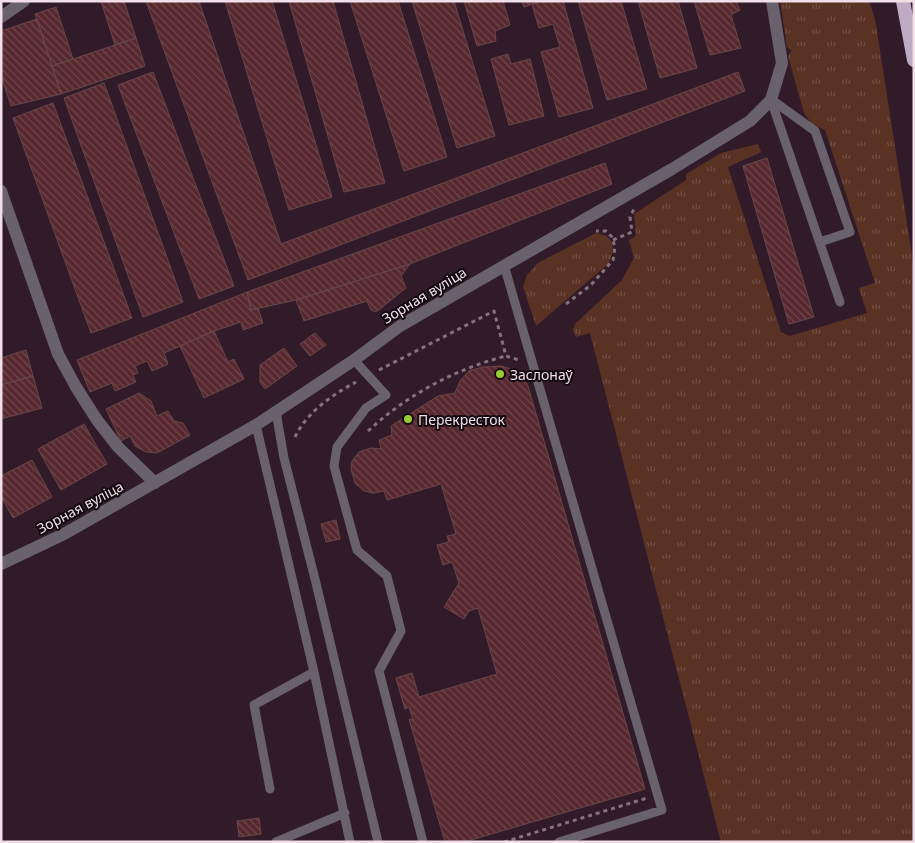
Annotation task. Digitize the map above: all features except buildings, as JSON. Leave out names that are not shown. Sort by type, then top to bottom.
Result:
[{"type":"highway","points":[[902,5],[914,60]]},
{"type":"street","points":[[1,17],[24,1]]},
{"type":"street","points":[[772,1],[782,63],[772,100]]},
{"type":"street","name":"Зорная вуліца","points":[[1,564],[64,534],[256,425],[354,360],[400,326],[672,169],[750,121],[772,100]]},
{"type":"street","points":[[1,191],[58,354],[76,387],[118,447],[155,484]]},
{"type":"lane","points":[[772,100],[815,131],[850,232],[820,242]]},
{"type":"lane","points":[[772,100],[840,302]]},
{"type":"lane","points":[[504,265],[662,810],[559,842]]},
{"type":"lane","points":[[354,360],[386,394],[366,408],[337,447],[334,466],[357,550],[388,576],[401,631],[379,671],[423,842]]},
{"type":"lane","points":[[276,412],[284,458],[378,842]]},
{"type":"lane","points":[[256,425],[314,672],[350,842]]},
{"type":"lane","points":[[270,789],[254,705],[314,672]]},
{"type":"lane","points":[[276,842],[345,813]]},
{"type":"path","points":[[613,240],[632,232],[630,217],[634,209],[642,204]]},
{"type":"path","points":[[566,304],[591,285],[613,260],[615,247],[612,237],[606,231],[589,232]]},
{"type":"path","points":[[284,458],[301,424],[328,400],[367,375],[494,312],[506,356]]},
{"type":"path","points":[[361,436],[387,413],[431,385],[479,363],[506,356],[525,361],[528,348]]},
{"type":"path","points":[[504,842],[649,797]]},
{"type":"green space","points":[[780,1],[869,1],[875,19],[914,268],[914,842],[721,842],[590,333],[576,337],[573,330],[575,324],[622,280],[634,258],[629,240],[636,236],[634,214],[686,180],[686,174],[721,153],[758,144],[761,152],[728,167],[781,332],[790,336],[867,313],[859,288],[875,283],[825,130],[812,124],[804,113],[788,56],[792,51],[787,47]]},
{"type":"green space","points":[[596,233],[607,237],[612,244],[612,253],[608,264],[536,326],[523,287],[527,275],[538,263]]},
{"type":"place","name":"Заслонаў","points":[[500,374]]},
{"type":"place","name":"Перекресток","points":[[408,419]]}]
